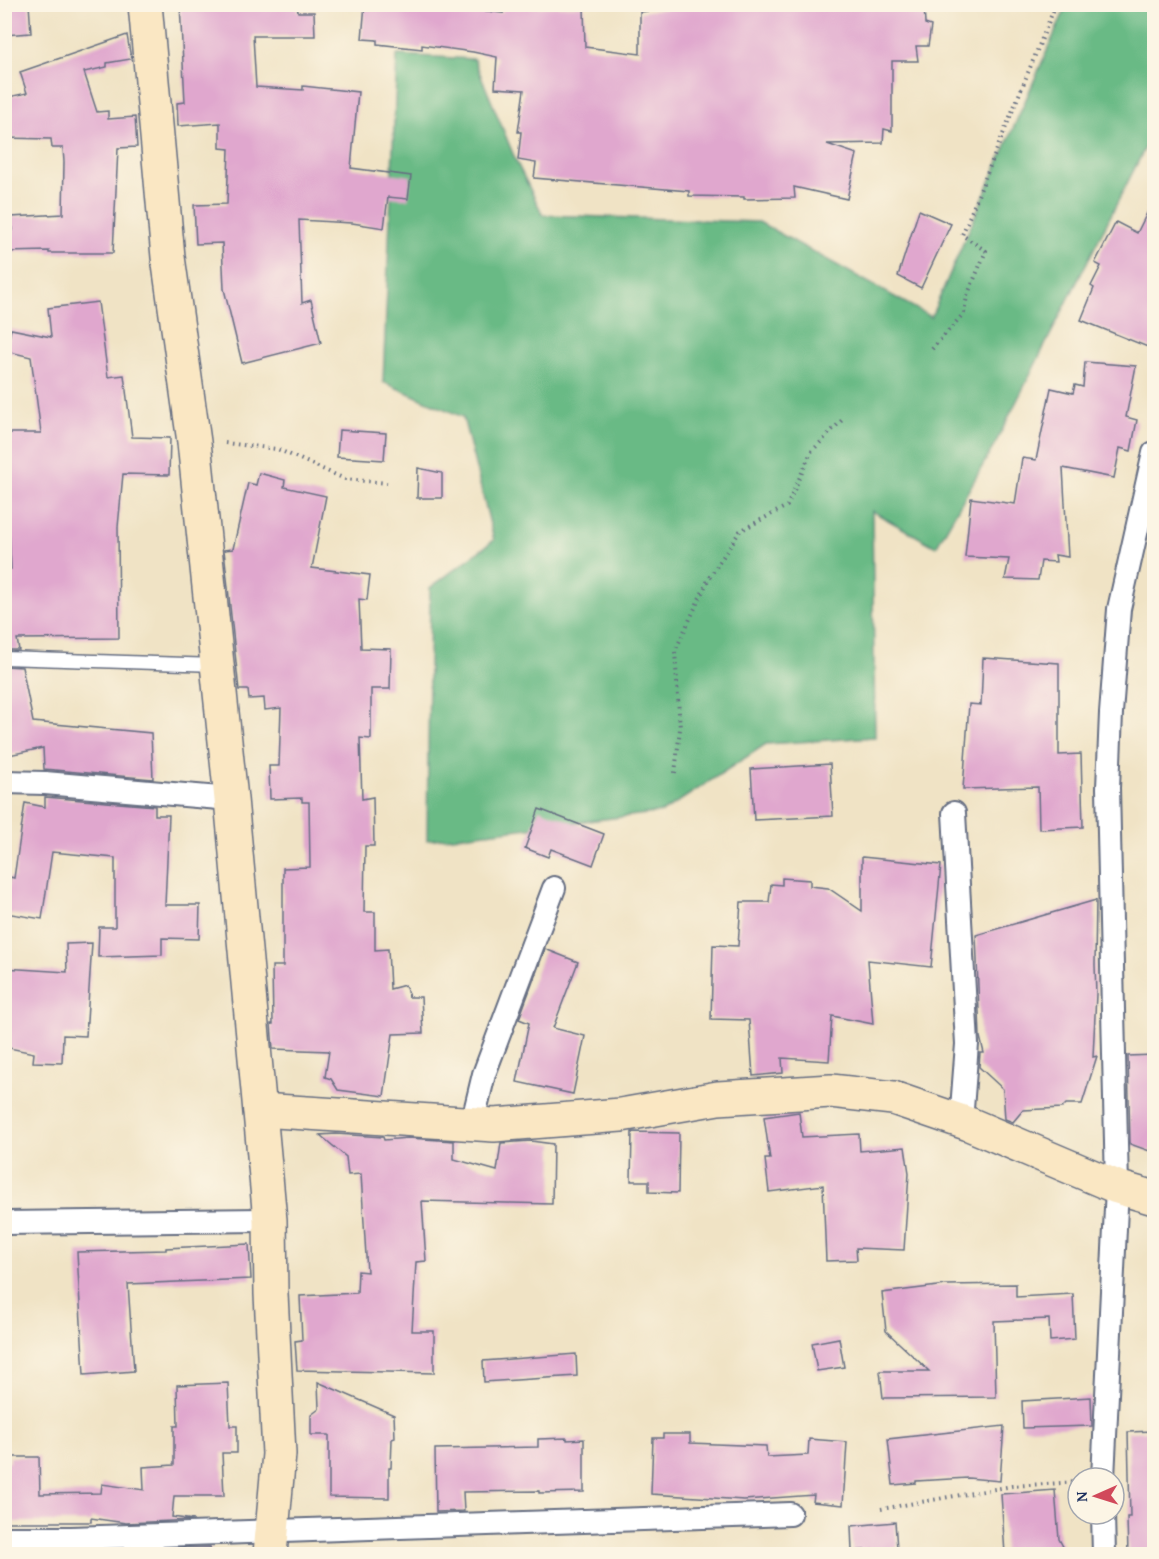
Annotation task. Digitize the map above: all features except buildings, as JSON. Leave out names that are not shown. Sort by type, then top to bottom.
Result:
[{"type":"street","points":[[145,4],[168,257],[194,442],[218,664],[270,1220],[271,1294],[279,1454],[271,1542]]},
{"type":"street","points":[[1104,1466],[1117,1188],[1109,777],[1111,713],[1119,609],[1148,511],[1155,453]]},
{"type":"street","points":[[4,782],[45,783],[231,799]]},
{"type":"street","points":[[954,813],[967,1044],[961,1122]]},
{"type":"street","points":[[472,1124],[484,1074],[554,888]]},
{"type":"street","points":[[260,1110],[494,1125],[621,1115],[718,1098],[831,1091],[893,1098],[961,1122],[1117,1188],[1155,1198]]},
{"type":"street","points":[[4,1223],[270,1220]]},
{"type":"street","points":[[4,1538],[271,1542],[790,1514]]},
{"type":"street","points":[[1103,1526],[1104,1554]]},
{"type":"lane","points":[[4,658],[218,664]]},
{"type":"path","points":[[932,349],[964,313],[967,296],[986,250],[963,235],[1056,4]]},
{"type":"path","points":[[675,773],[680,729],[675,651],[689,619],[709,578],[740,531],[787,506],[811,452],[844,418]]},
{"type":"path","points":[[194,442],[277,449],[345,479],[387,483]]},
{"type":"path","points":[[881,1509],[1012,1486],[1066,1483]]},
{"type":"green space","points":[[1067,5],[1154,5],[1154,130],[995,444],[936,547],[872,511],[875,737],[766,744],[663,812],[427,840],[430,588],[494,540],[463,417],[383,382],[397,55],[474,59],[516,161],[543,215],[759,222],[931,317]]}]
